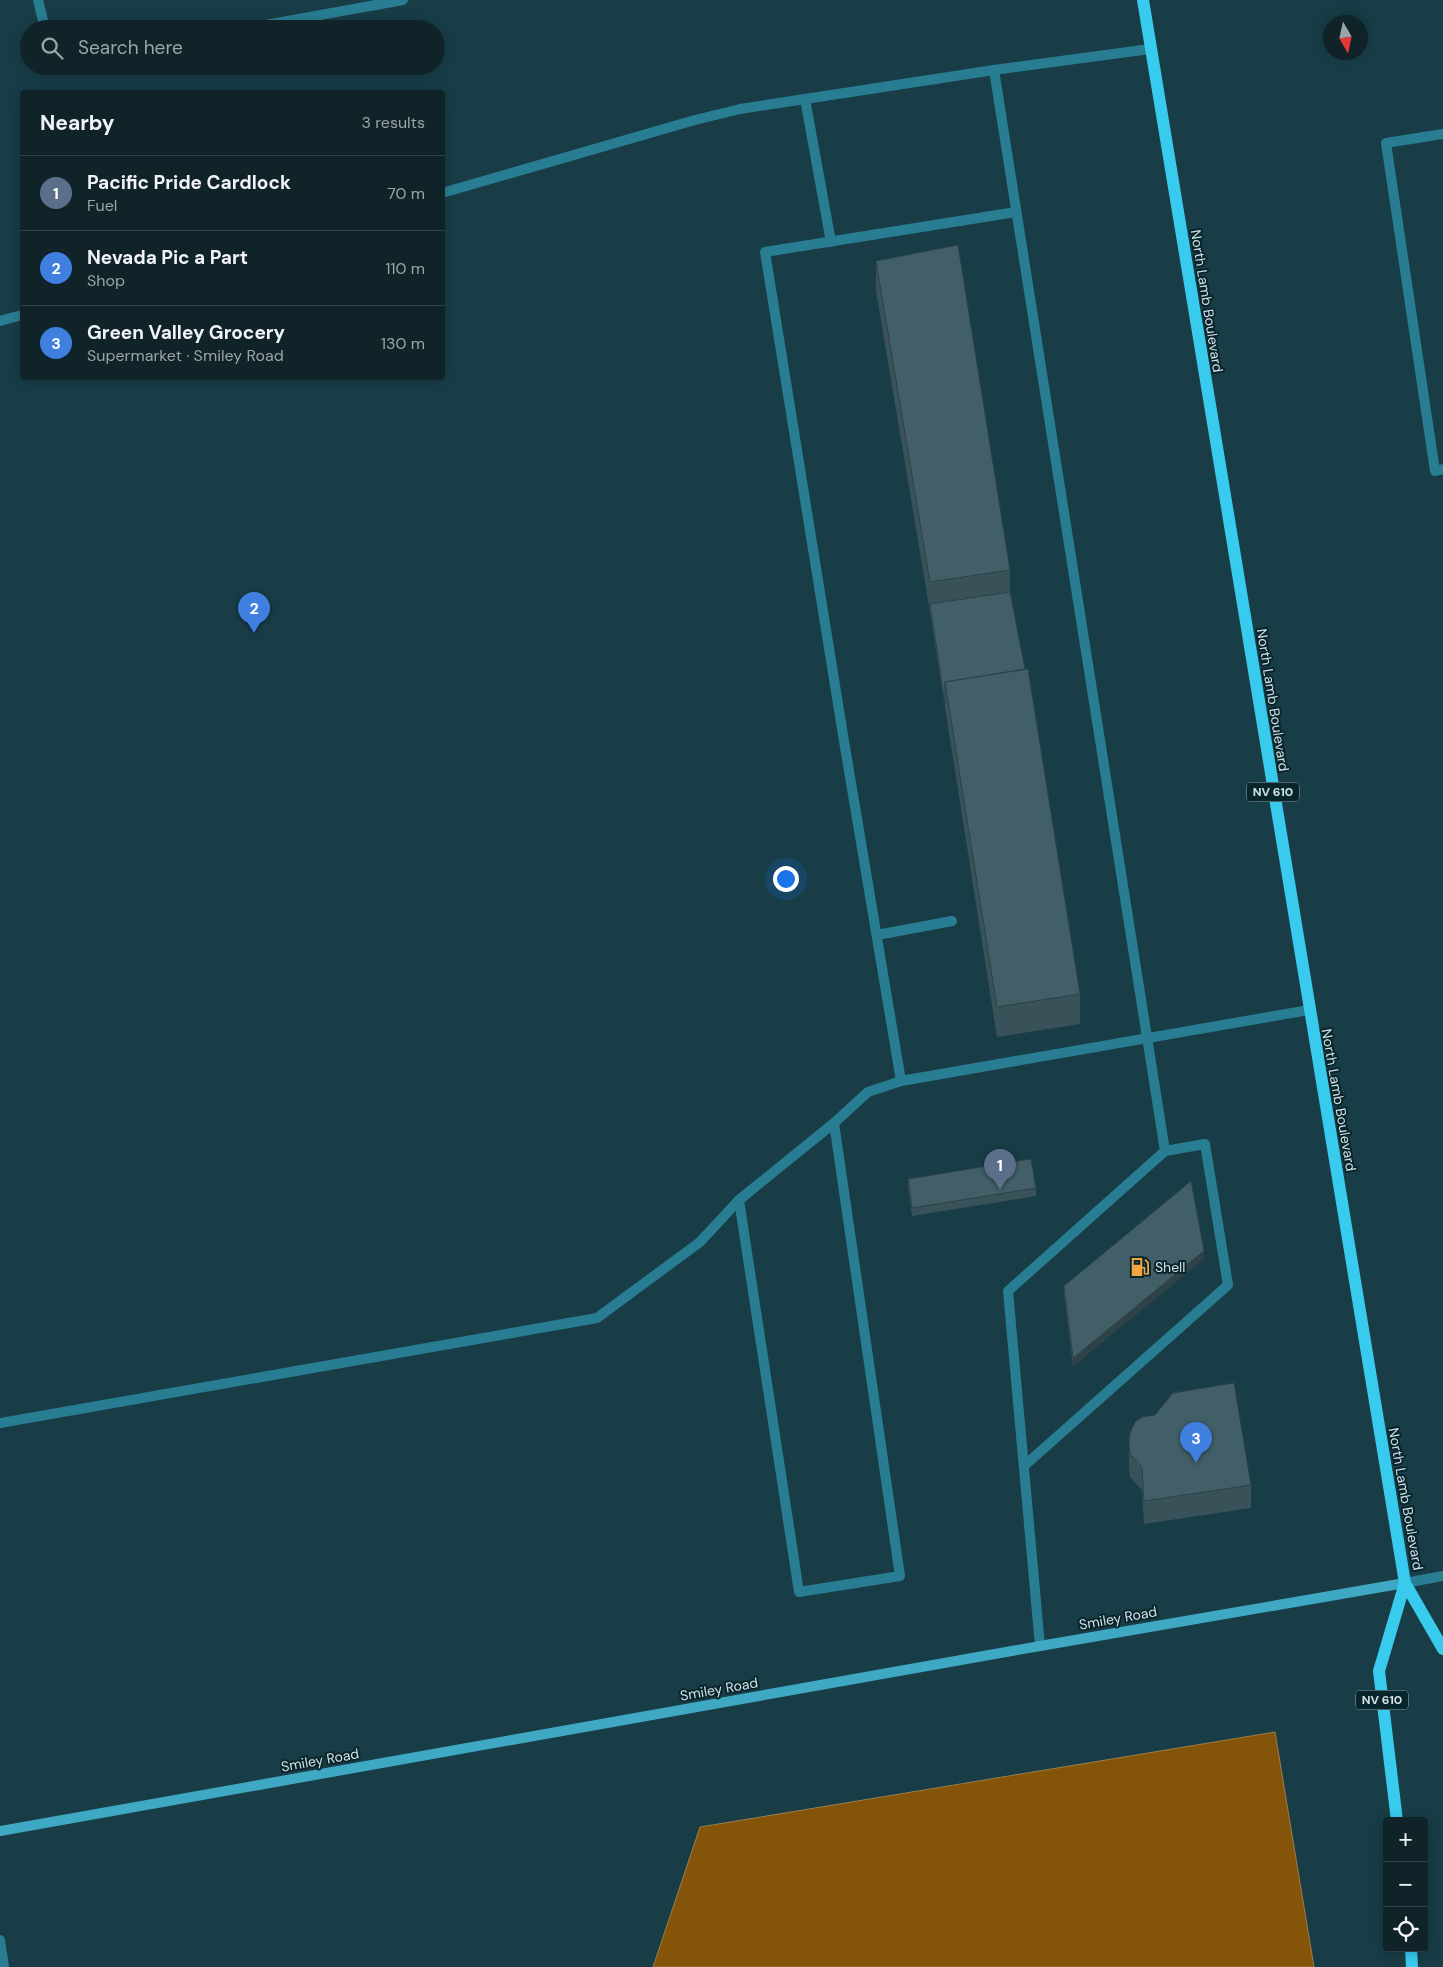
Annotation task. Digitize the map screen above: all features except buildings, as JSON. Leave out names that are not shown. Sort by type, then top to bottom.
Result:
[{"type":"main road","name":"North Lamb Boulevard","points":[[1143,0],[1405,1583],[1443,1649]]},
{"type":"main road","name":"North Lamb Boulevard","points":[[1397,1817],[1379,1671],[1405,1583]]},
{"type":"main road","points":[[1411,1952],[1412,1967]]},
{"type":"street","points":[[38,0],[43,20]]},
{"type":"street","points":[[293,20],[403,0]]},
{"type":"street","points":[[445,192],[695,120],[740,110],[994,70],[1150,49]]},
{"type":"street","points":[[994,70],[1165,1151]]},
{"type":"street","points":[[805,99],[830,242]]},
{"type":"street","points":[[1443,134],[1386,143],[1435,471],[1443,469]]},
{"type":"street","points":[[901,1081],[765,252],[1016,212]]},
{"type":"street","points":[[0,321],[20,316]]},
{"type":"street","points":[[877,935],[952,921]]},
{"type":"street","points":[[0,1423],[597,1318],[700,1242],[740,1200],[834,1123],[868,1092],[901,1081],[1309,1010]]},
{"type":"street","points":[[740,1200],[799,1592],[900,1576],[834,1123]]},
{"type":"street","points":[[1024,1466],[1228,1285],[1205,1144],[1165,1151],[1008,1291],[1040,1646]]},
{"type":"street","name":"Smiley Road","points":[[0,1831],[1443,1576]]},
{"type":"street","points":[[0,1940],[4,1967]]},
{"type":"shaded area","points":[[0,0],[1443,0],[1443,1967],[0,1967]]},
{"type":"shaded area","points":[[1275,1732],[1314,1967],[653,1967],[700,1827]]},
{"type":"place","name":"Nevada Pic a Part","points":[[254,633]]},
{"type":"place","name":"Pacific Pride Cardlock","points":[[1000,1190]]},
{"type":"place","name":"Shell","points":[[1140,1267]]},
{"type":"place","name":"Green Valley Grocery","points":[[1196,1463]]}]
